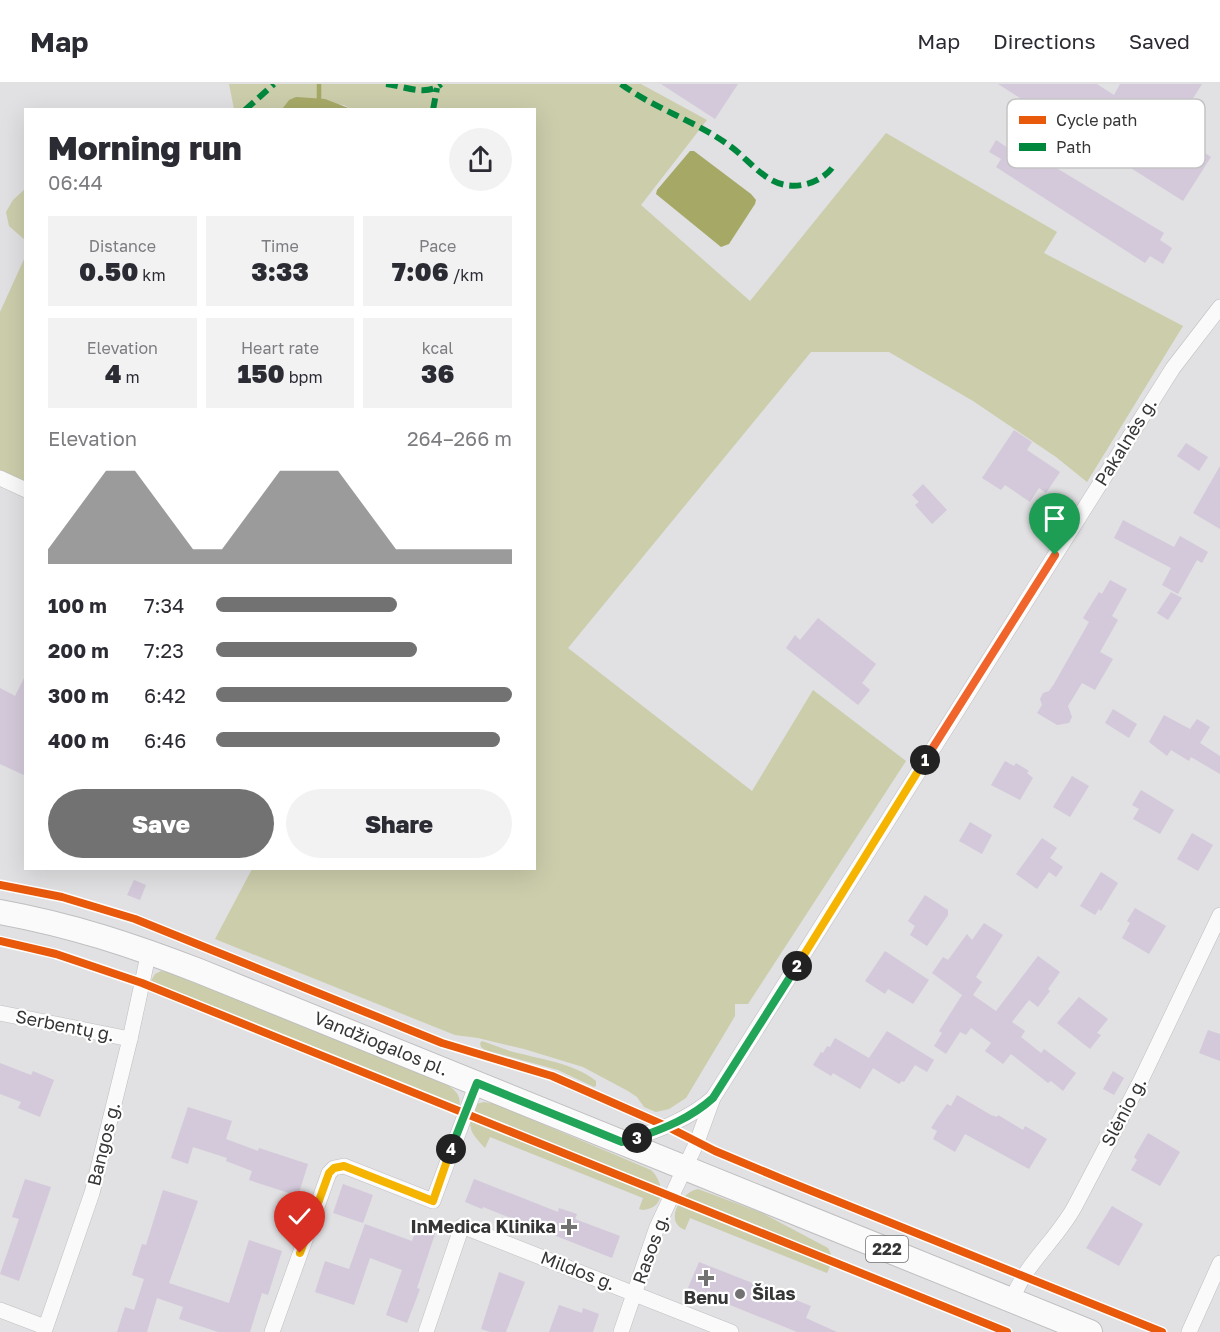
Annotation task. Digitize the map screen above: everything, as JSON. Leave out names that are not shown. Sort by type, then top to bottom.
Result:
[{"type":"main road","name":"Vandžiogalos pl.","points":[[0,912],[52,922],[148,951],[1090,1332]]},
{"type":"street","name":"Pakalnės g.","points":[[685,1167],[713,1098],[1173,368],[1220,307]]},
{"type":"street","points":[[0,478],[24,489]]},
{"type":"street","name":"Slėnio g.","points":[[1012,1300],[1023,1275],[1070,1215],[1142,1080],[1220,915]]},
{"type":"street","name":"Bangos g.","points":[[44,1330],[92,1193],[130,1039],[148,951]]},
{"type":"street","name":"Serbentų g.","points":[[0,1012],[130,1039]]},
{"type":"street","points":[[272,1332],[329,1173],[334,1168],[344,1166],[433,1201],[477,1083]]},
{"type":"street","points":[[622,1142],[679,1121],[699,1110],[713,1098]]},
{"type":"street","name":"Rasos g.","points":[[621,1332],[657,1227],[685,1167]]},
{"type":"street","name":"Mildos g.","points":[[426,1332],[462,1226],[731,1332]]},
{"type":"street","points":[[1190,1332],[1220,1263]]},
{"type":"street","points":[[0,1310],[44,1330]]},
{"type":"shaded area","points":[[229,84],[641,84],[707,120],[641,205],[750,301],[886,133],[1057,232],[1044,253],[1183,326],[1087,482],[1056,457],[973,401],[889,352],[811,352],[568,648],[752,791],[813,690],[906,761],[748,1004],[735,1004],[735,1016],[686,1098],[669,1109],[656,1112],[644,1107],[637,1097],[628,1091],[583,1067],[524,1049],[455,1035],[215,939],[251,870],[536,870],[536,108],[349,108],[344,105],[289,100],[283,108],[234,108]]},
{"type":"shaded area","points":[[296,97],[325,99],[348,108],[283,108],[289,100]]},
{"type":"shaded area","points":[[690,151],[694,151],[756,200],[729,244],[721,247],[656,194]]},
{"type":"shaded area","points":[[24,190],[24,239],[9,226],[6,212],[13,200]]},
{"type":"shaded area","points":[[24,259],[24,490],[0,478],[0,312]]},
{"type":"shaded area","points":[[161,971],[172,973],[446,1084],[458,1095],[460,1102],[458,1111],[151,981],[155,974]]},
{"type":"shaded area","points":[[482,1041],[576,1069],[596,1081],[596,1086],[558,1070],[485,1050],[481,1047]]},
{"type":"shaded area","points":[[484,1102],[495,1104],[651,1170],[656,1175],[661,1188],[659,1200],[651,1208],[639,1209],[643,1198],[490,1137],[485,1148],[472,1132],[470,1123],[476,1104]]},
{"type":"shaded area","points":[[698,1189],[762,1213],[828,1248],[831,1254],[826,1260],[832,1262],[827,1273],[690,1218],[685,1230],[675,1221],[675,1214],[681,1201],[692,1191]]},
{"type":"building","points":[[661,84],[738,84],[715,119]]},
{"type":"building","points":[[998,84],[1097,84],[1114,95],[1120,84],[1202,84],[1193,99],[1022,99]]},
{"type":"building","points":[[996,140],[1007,147],[1007,168],[1057,168],[1164,233],[1160,240],[1172,248],[1163,264],[1150,256],[1145,263],[996,167],[1001,159],[989,152]]},
{"type":"building","points":[[1205,153],[1211,157],[1205,166]]},
{"type":"building","points":[[1131,168],[1204,168],[1183,201]]},
{"type":"building","points":[[1014,430],[1032,442],[1027,450],[1060,472],[1046,493],[1039,488],[1030,502],[1005,485],[1001,490],[982,478]]},
{"type":"building","points":[[1186,443],[1208,457],[1199,471],[1177,456]]},
{"type":"building","points":[[1220,466],[1220,529],[1193,513]]},
{"type":"building","points":[[923,484],[947,510],[932,524],[915,505],[919,502],[912,495]]},
{"type":"building","points":[[1123,520],[1174,547],[1180,536],[1208,552],[1202,563],[1197,560],[1178,594],[1162,585],[1171,568],[1114,538]]},
{"type":"building","points":[[1110,580],[1127,589],[1112,616],[1118,620],[1100,652],[1113,659],[1095,690],[1082,683],[1068,706],[1072,717],[1069,723],[1057,725],[1037,713],[1042,705],[1040,699],[1043,693],[1049,691],[1054,684],[1089,622],[1083,618],[1099,592],[1102,594]]},
{"type":"building","points":[[1171,592],[1182,598],[1168,620],[1157,613]]},
{"type":"building","points":[[818,618],[876,664],[862,683],[870,690],[858,705],[786,648],[795,635],[800,640]]},
{"type":"building","points":[[24,678],[24,775],[0,764],[0,688],[15,696]]},
{"type":"building","points":[[1113,709],[1137,724],[1129,738],[1105,723]]},
{"type":"building","points":[[1164,715],[1190,729],[1197,719],[1210,727],[1200,743],[1220,756],[1220,774],[1191,757],[1189,761],[1171,750],[1167,756],[1149,742]]},
{"type":"building","points":[[1005,761],[1014,766],[1016,763],[1029,771],[1027,773],[1033,778],[1020,800],[991,785]]},
{"type":"building","points":[[1072,776],[1089,786],[1070,817],[1053,807]]},
{"type":"building","points":[[1141,790],[1174,810],[1160,834],[1133,819],[1139,809],[1132,805]]},
{"type":"building","points":[[970,822],[992,835],[982,854],[959,841]]},
{"type":"building","points":[[1192,833],[1213,845],[1198,871],[1177,859]]},
{"type":"building","points":[[1042,838],[1057,848],[1050,858],[1063,867],[1056,877],[1049,872],[1037,889],[1016,874]]},
{"type":"building","points":[[1101,872],[1118,883],[1101,911],[1099,909],[1095,915],[1080,906]]},
{"type":"building","points":[[134,880],[146,885],[140,900],[127,895]]},
{"type":"building","points":[[925,895],[948,910],[948,915],[927,946],[910,935],[915,926],[908,921]]},
{"type":"building","points":[[1135,908],[1166,926],[1149,954],[1122,938],[1130,923],[1127,921]]},
{"type":"building","points":[[984,923],[1003,935],[976,977],[982,982],[973,995],[996,1011],[1038,956],[1060,972],[1038,1007],[1029,1000],[1012,1022],[1025,1031],[1021,1037],[1041,1053],[1044,1049],[1076,1073],[1063,1091],[1051,1081],[1048,1083],[1011,1054],[1003,1064],[985,1051],[991,1043],[971,1028],[966,1035],[960,1032],[946,1054],[934,1046],[942,1033],[939,1031],[962,995],[932,973],[943,957],[948,960],[967,934],[972,940]]},
{"type":"building","points":[[885,951],[929,980],[913,1004],[888,989],[885,994],[865,981]]},
{"type":"building","points":[[1079,997],[1108,1019],[1097,1033],[1101,1035],[1090,1049],[1057,1023]]},
{"type":"building","points":[[1208,1030],[1220,1034],[1220,1061],[1199,1053]]},
{"type":"building","points":[[887,1031],[934,1060],[927,1072],[915,1065],[904,1082],[899,1084],[873,1068],[860,1089],[833,1073],[831,1076],[813,1065],[821,1052],[823,1053],[827,1046],[830,1047],[835,1038],[869,1058]]},
{"type":"building","points":[[0,1063],[31,1075],[33,1071],[54,1080],[40,1117],[18,1108],[21,1102],[0,1094]]},
{"type":"building","points":[[1113,1071],[1124,1078],[1114,1095],[1103,1089]]},
{"type":"building","points":[[957,1095],[991,1115],[997,1117],[998,1115],[1023,1130],[1025,1126],[1047,1139],[1029,1169],[965,1134],[955,1152],[933,1139],[937,1131],[931,1128],[947,1104],[951,1106]]},
{"type":"building","points":[[188,1107],[232,1121],[226,1139],[258,1151],[259,1148],[308,1164],[298,1196],[249,1180],[252,1171],[226,1161],[227,1158],[193,1147],[188,1164],[171,1158]]},
{"type":"building","points":[[1148,1133],[1180,1152],[1160,1186],[1131,1170],[1137,1160],[1134,1157]]},
{"type":"building","points":[[25,1179],[51,1187],[19,1281],[0,1274],[19,1219],[12,1217]]},
{"type":"building","points":[[474,1179],[558,1212],[559,1208],[577,1214],[575,1219],[620,1236],[612,1258],[465,1202]]},
{"type":"building","points":[[343,1184],[373,1195],[363,1223],[333,1213]]},
{"type":"building","points":[[163,1190],[198,1201],[169,1283],[229,1303],[249,1240],[282,1251],[268,1295],[262,1293],[250,1332],[218,1332],[179,1319],[183,1307],[157,1298],[147,1332],[117,1332],[125,1307],[134,1310],[144,1279],[132,1275],[142,1244],[146,1245]]},
{"type":"building","points":[[1112,1206],[1143,1224],[1119,1266],[1086,1248]]},
{"type":"building","points":[[419,1221],[437,1228],[417,1288],[420,1289],[407,1323],[386,1315],[402,1270],[370,1258],[354,1305],[315,1292],[325,1261],[349,1269],[365,1224],[412,1241]]},
{"type":"building","name":"Šilas","points":[[699,1262],[811,1306],[806,1318],[837,1332],[797,1332],[688,1288]]},
{"type":"building","points":[[499,1272],[525,1282],[506,1332],[490,1332],[481,1329]]},
{"type":"building","points":[[559,1305],[582,1313],[583,1308],[599,1314],[593,1332],[549,1332]]},
{"type":"waterway","points":[[319,84],[319,99]]},
{"type":"marked path","points":[[247,108],[274,84]]},
{"type":"marked path","points":[[386,84],[415,90],[429,90],[441,84]]},
{"type":"marked path","points":[[621,84],[648,101],[717,137],[763,175],[778,183],[792,186],[805,184],[818,180],[832,168]]},
{"type":"marked path","points":[[433,108],[437,88]]},
{"type":"cycle path","points":[[0,885],[62,897],[135,919],[442,1043],[552,1076],[668,1127],[715,1151],[1162,1332]]},
{"type":"cycle path","points":[[0,941],[56,954],[142,983],[1007,1332]]},
{"type":"place","name":"InMedica Klinika","points":[[569,1227]]},
{"type":"place","name":"Benu","points":[[706,1278]]},
{"type":"place","name":"Šilas","points":[[740,1294]]},
{"type":"route","points":[[300,1253],[329,1173],[334,1168],[344,1166],[433,1201],[477,1083],[622,1142],[679,1121],[699,1110],[713,1098],[1055,555]]}]
